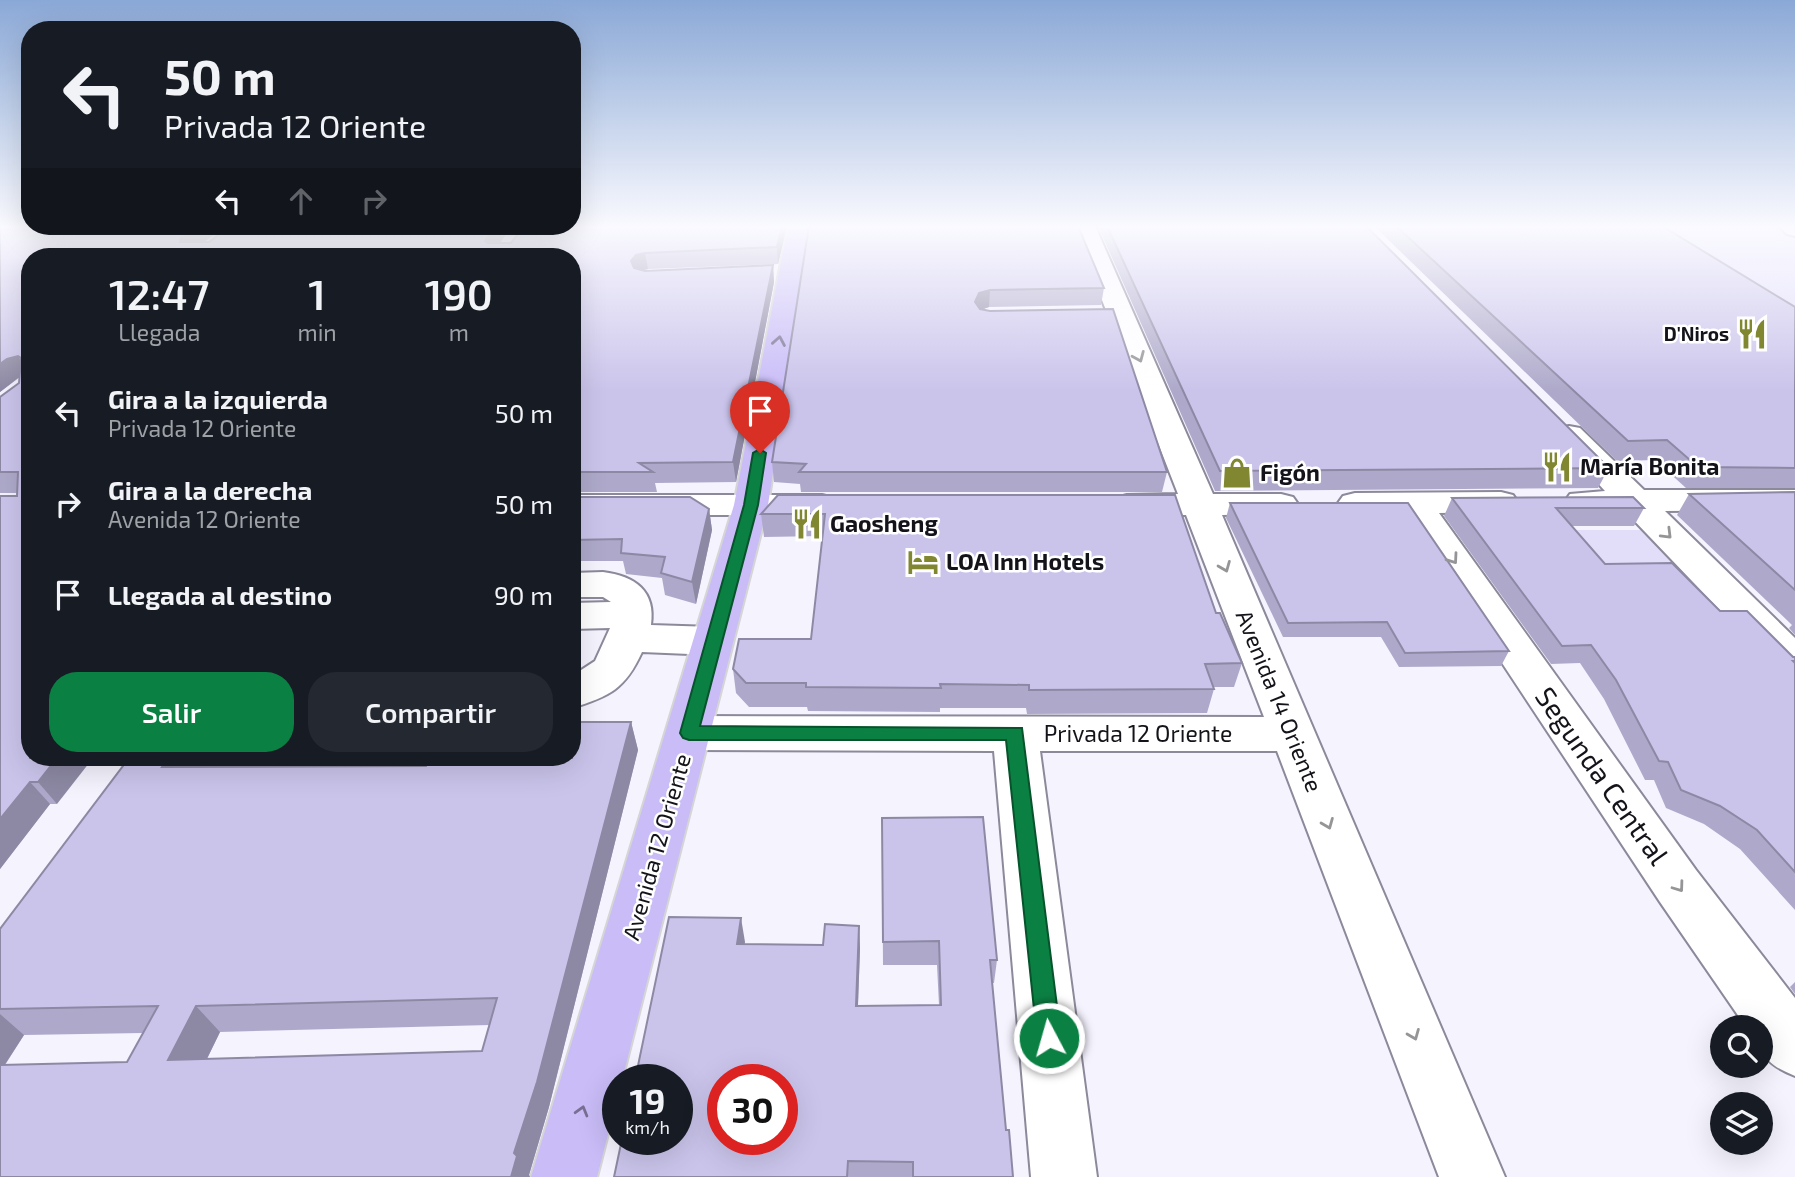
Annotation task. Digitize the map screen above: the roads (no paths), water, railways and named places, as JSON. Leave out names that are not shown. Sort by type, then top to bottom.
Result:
[{"type":"main road","name":"Avenida 12 Oriente","points":[[564,1177],[751,505],[777,281]]},
{"type":"street","name":"Avenida 14 Oriente","points":[[1099,281],[1108,316],[1200,505],[1472,1177]]},
{"type":"street","points":[[1546,412],[1795,663]]},
{"type":"street","points":[[1091,505],[1795,500]]},
{"type":"street","name":"Segunda Central","points":[[1414,503],[1678,886],[1795,1046]]},
{"type":"street","points":[[581,505],[860,505]]},
{"type":"street","points":[[581,586],[607,585],[623,590],[631,599],[630,625],[617,662],[609,673],[590,687],[581,690]]},
{"type":"street","points":[[581,617],[715,633]]},
{"type":"street","name":"Privada 12 Oriente","points":[[689,733],[1292,734]]},
{"type":"street","points":[[1015,733],[1065,1177]]},
{"type":"place","name":"D'Niros","points":[[1752,334]]},
{"type":"place","name":"María Bonita","points":[[1557,467]]},
{"type":"place","name":"Figón","points":[[1237,473]]},
{"type":"place","name":"Gaosheng","points":[[807,524]]},
{"type":"place","name":"LOA Inn Hotels","points":[[923,562]]}]
